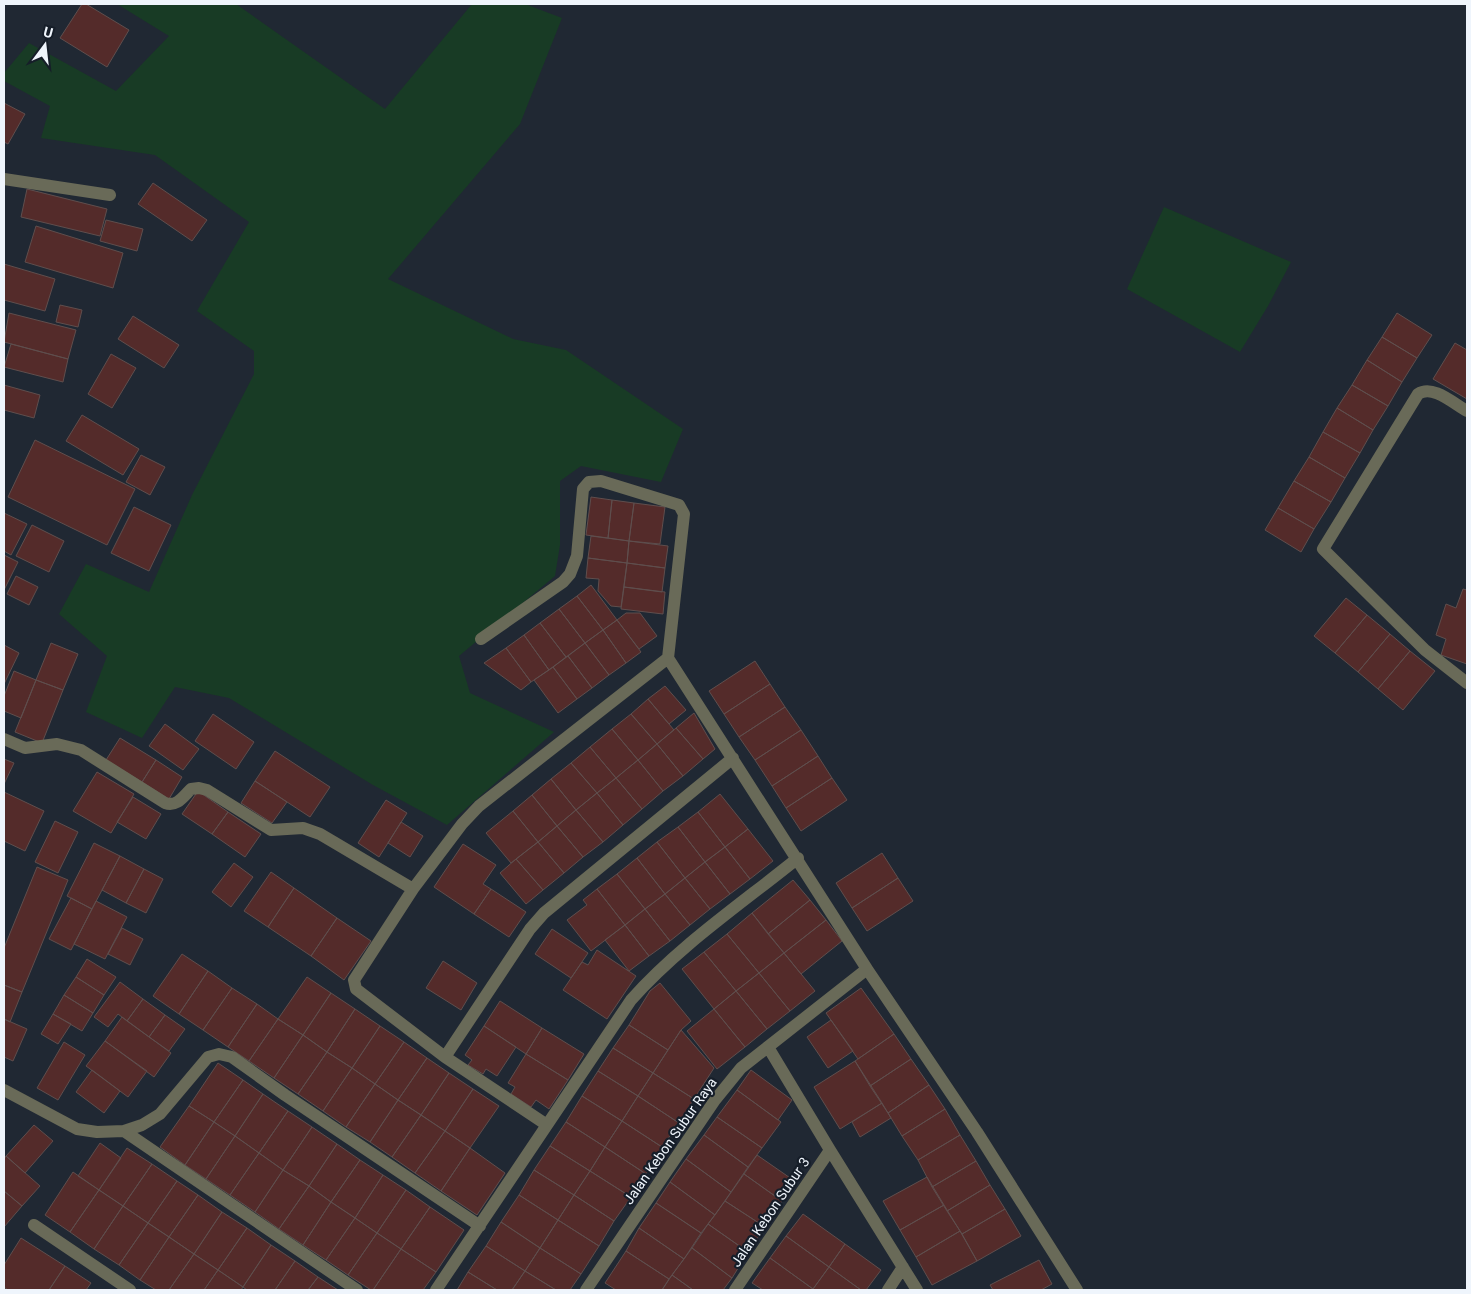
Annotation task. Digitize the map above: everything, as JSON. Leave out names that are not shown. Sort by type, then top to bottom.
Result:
[{"type":"street","points":[[4,179],[110,195]]},
{"type":"street","points":[[1467,411],[1434,391],[1422,391],[1418,394],[1323,549],[1425,650],[1467,683]]},
{"type":"street","points":[[481,639],[563,582],[570,574],[577,556],[583,489],[589,482],[601,481],[677,503],[684,514],[668,658],[798,858],[867,969],[977,1132],[1077,1290]]},
{"type":"street","points":[[547,1125],[445,1057],[356,989],[354,984],[356,977],[413,889],[462,824],[479,806],[668,658]]},
{"type":"street","points":[[4,738],[25,748],[57,744],[81,750],[165,804],[177,803],[191,789],[207,790],[271,830],[303,828],[320,834],[413,889]]},
{"type":"street","points":[[445,1057],[530,930],[544,913],[732,758]]},
{"type":"street","points":[[436,1290],[631,1000],[650,979],[681,951],[798,858]]},
{"type":"street","name":"Jalan Kebon Subur Raya","points":[[586,1290],[715,1100],[741,1068],[867,969]]},
{"type":"street","points":[[768,1047],[917,1290]]},
{"type":"street","points":[[4,1090],[77,1129],[97,1132],[124,1131],[142,1126],[160,1114],[208,1057],[219,1054],[232,1057],[480,1226]]},
{"type":"street","points":[[124,1131],[358,1290]]},
{"type":"street","name":"Jalan Kebon Subur 3","points":[[735,1290],[830,1150]]},
{"type":"street","points":[[34,1225],[130,1290]]},
{"type":"street","points":[[888,1290],[903,1267]]},
{"type":"green space","points":[[117,4],[236,4],[385,109],[472,4],[525,4],[562,18],[520,124],[388,279],[513,339],[566,350],[683,429],[661,482],[581,466],[560,481],[560,545],[555,576],[459,656],[470,693],[554,732],[447,825],[373,785],[229,698],[175,687],[142,738],[86,712],[107,656],[59,614],[86,564],[149,592],[192,495],[254,374],[254,351],[197,311],[249,222],[155,155],[41,138],[50,106],[4,81],[4,73],[29,43],[116,91],[169,36]]},
{"type":"green space","points":[[1164,207],[1291,262],[1268,306],[1240,352],[1127,289]]},
{"type":"building","points":[[82,4],[86,4],[129,30],[107,67],[60,38]]},
{"type":"building","points":[[4,103],[25,114],[8,144],[4,142]]},
{"type":"building","points":[[153,183],[207,220],[192,241],[138,204]]},
{"type":"building","points":[[27,189],[107,209],[100,236],[21,217]]},
{"type":"building","points":[[106,220],[143,229],[137,251],[100,241]]},
{"type":"building","points":[[36,226],[123,253],[113,288],[25,262]]},
{"type":"building","points":[[4,264],[55,279],[45,311],[4,300]]},
{"type":"building","points":[[60,305],[82,310],[78,327],[56,322]]},
{"type":"building","points":[[9,313],[76,330],[68,359],[4,342]]},
{"type":"building","points":[[1397,313],[1432,335],[1417,358],[1382,337]]},
{"type":"building","points":[[133,316],[179,345],[164,368],[118,339]]},
{"type":"building","points":[[1382,337],[1417,358],[1402,382],[1367,360]]},
{"type":"building","points":[[1455,343],[1467,350],[1467,399],[1433,379]]},
{"type":"building","points":[[11,344],[68,359],[63,382],[4,367]]},
{"type":"building","points":[[111,354],[136,368],[112,408],[88,394]]},
{"type":"building","points":[[1367,360],[1402,382],[1388,406],[1352,385]]},
{"type":"building","points":[[4,385],[40,395],[34,418],[4,410]]},
{"type":"building","points":[[1352,385],[1388,406],[1373,430],[1337,408]]},
{"type":"building","points":[[1337,408],[1373,430],[1360,453],[1323,432]]},
{"type":"building","points":[[82,415],[139,449],[123,475],[66,441]]},
{"type":"building","points":[[1323,432],[1360,453],[1345,478],[1309,457]]},
{"type":"building","points":[[35,440],[135,489],[107,545],[8,497]]},
{"type":"building","points":[[141,455],[165,467],[150,495],[126,482]]},
{"type":"building","points":[[1309,457],[1345,478],[1331,502],[1294,481]]},
{"type":"building","points":[[1294,481],[1331,502],[1314,529],[1278,508]]},
{"type":"building","points":[[591,497],[612,500],[608,538],[586,535]]},
{"type":"building","points":[[612,500],[634,503],[629,541],[608,538]]},
{"type":"building","points":[[634,503],[665,507],[660,544],[629,541]]},
{"type":"building","points":[[134,507],[171,525],[149,571],[111,553]]},
{"type":"building","points":[[1278,508],[1314,529],[1301,552],[1265,530]]},
{"type":"building","points":[[4,513],[27,524],[11,555],[4,551]]},
{"type":"building","points":[[32,525],[64,541],[49,572],[16,556]]},
{"type":"building","points":[[591,536],[629,541],[627,563],[588,558]]},
{"type":"building","points":[[629,541],[668,546],[665,568],[627,563]]},
{"type":"building","points":[[4,555],[18,562],[4,590]]},
{"type":"building","points":[[588,558],[627,563],[621,607],[611,606],[598,591],[599,579],[586,578]]},
{"type":"building","points":[[627,563],[665,568],[662,592],[624,587]]},
{"type":"building","points":[[16,576],[38,587],[29,605],[7,594]]},
{"type":"building","points":[[591,585],[617,620],[603,630],[577,596]]},
{"type":"building","points":[[624,587],[665,592],[663,614],[621,609]]},
{"type":"building","points":[[1463,589],[1467,590],[1467,664],[1441,655],[1446,639],[1436,635],[1446,604],[1456,608]]},
{"type":"building","points":[[577,596],[603,630],[585,643],[559,609]]},
{"type":"building","points":[[1346,598],[1367,615],[1335,653],[1314,636]]},
{"type":"building","points":[[559,609],[585,643],[566,657],[540,623]]},
{"type":"building","points":[[626,613],[640,613],[657,636],[639,649],[617,620]]},
{"type":"building","points":[[1367,615],[1390,634],[1358,672],[1335,653]]},
{"type":"building","points":[[617,620],[641,652],[626,663],[603,630]]},
{"type":"building","points":[[540,623],[566,657],[549,670],[524,635]]},
{"type":"building","points":[[603,630],[626,663],[609,675],[585,643]]},
{"type":"building","points":[[1390,634],[1410,651],[1378,689],[1358,672]]},
{"type":"building","points":[[524,635],[549,670],[531,682],[506,648]]},
{"type":"building","points":[[51,643],[78,654],[63,690],[36,680]]},
{"type":"building","points":[[585,643],[609,675],[592,688],[568,656]]},
{"type":"building","points":[[4,645],[19,653],[4,684]]},
{"type":"building","points":[[506,648],[531,682],[521,690],[484,663]]},
{"type":"building","points":[[1410,651],[1435,671],[1403,710],[1378,689]]},
{"type":"building","points":[[568,656],[592,688],[577,699],[553,667]]},
{"type":"building","points":[[755,661],[770,684],[724,714],[709,691]]},
{"type":"building","points":[[553,667],[577,699],[558,713],[534,680]]},
{"type":"building","points":[[14,671],[36,680],[21,718],[4,711],[4,696]]},
{"type":"building","points":[[36,680],[63,690],[42,743],[15,732]]},
{"type":"building","points":[[770,684],[785,707],[739,737],[724,714]]},
{"type":"building","points":[[665,686],[686,710],[669,724],[648,699]]},
{"type":"building","points":[[648,699],[674,730],[657,744],[631,714]]},
{"type":"building","points":[[785,707],[801,730],[755,760],[739,737]]},
{"type":"building","points":[[694,713],[715,749],[703,759],[676,728]]},
{"type":"building","points":[[213,714],[254,742],[236,769],[195,741]]},
{"type":"building","points":[[631,714],[657,744],[638,760],[612,729]]},
{"type":"building","points":[[165,724],[199,749],[183,770],[149,746]]},
{"type":"building","points":[[676,728],[703,759],[683,776],[657,744]]},
{"type":"building","points":[[612,729],[638,760],[616,778],[590,747]]},
{"type":"building","points":[[801,730],[818,756],[772,786],[755,760]]},
{"type":"building","points":[[120,738],[156,760],[142,782],[106,760]]},
{"type":"building","points":[[657,744],[683,776],[663,791],[638,760]]},
{"type":"building","points":[[590,747],[616,778],[597,793],[571,763]]},
{"type":"building","points":[[275,751],[330,787],[310,817],[255,781]]},
{"type":"building","points":[[818,756],[832,778],[786,808],[772,786]]},
{"type":"building","points":[[4,759],[14,763],[4,784]]},
{"type":"building","points":[[156,760],[182,777],[169,799],[142,782]]},
{"type":"building","points":[[638,760],[663,791],[642,809],[616,778]]},
{"type":"building","points":[[571,763],[597,793],[576,810],[551,779]]},
{"type":"building","points":[[97,772],[134,794],[111,833],[73,811]]},
{"type":"building","points":[[616,778],[642,809],[623,825],[597,793]]},
{"type":"building","points":[[832,778],[847,800],[801,831],[786,808]]},
{"type":"building","points":[[551,779],[576,810],[557,826],[532,795]]},
{"type":"building","points":[[255,781],[287,802],[272,823],[241,803]]},
{"type":"building","points":[[198,791],[228,812],[212,834],[182,814]]},
{"type":"building","points":[[4,792],[44,811],[25,851],[4,841]]},
{"type":"building","points":[[597,793],[623,825],[603,842],[576,810]]},
{"type":"building","points":[[720,794],[748,829],[725,847],[698,812]]},
{"type":"building","points":[[532,795],[557,826],[538,842],[513,811]]},
{"type":"building","points":[[133,797],[161,814],[146,839],[117,822]]},
{"type":"building","points":[[386,800],[407,813],[379,857],[358,843]]},
{"type":"building","points":[[576,810],[603,842],[583,857],[557,826]]},
{"type":"building","points":[[513,811],[538,842],[511,863],[486,833]]},
{"type":"building","points":[[228,812],[261,834],[245,857],[212,834]]},
{"type":"building","points":[[698,812],[725,847],[705,862],[678,827]]},
{"type":"building","points":[[55,821],[78,832],[58,873],[35,862]]},
{"type":"building","points":[[401,822],[423,836],[410,857],[388,843]]},
{"type":"building","points":[[557,826],[583,857],[564,873],[538,842]]},
{"type":"building","points":[[678,827],[705,862],[685,878],[657,842]]},
{"type":"building","points":[[748,829],[773,861],[750,879],[725,847]]},
{"type":"building","points":[[538,842],[564,873],[543,890],[516,859]]},
{"type":"building","points":[[657,842],[685,878],[665,894],[637,858]]},
{"type":"building","points":[[94,843],[120,856],[92,909],[67,896]]},
{"type":"building","points":[[463,844],[496,865],[483,884],[491,889],[474,914],[434,887]]},
{"type":"building","points":[[725,847],[750,879],[730,894],[705,862]]},
{"type":"building","points":[[882,853],[898,878],[852,908],[836,883]]},
{"type":"building","points":[[120,856],[144,869],[126,903],[102,890]]},
{"type":"building","points":[[637,858],[665,894],[645,909],[617,874]]},
{"type":"building","points":[[516,859],[543,890],[526,904],[500,873]]},
{"type":"building","points":[[705,862],[730,894],[710,909],[685,878]]},
{"type":"building","points":[[234,863],[253,877],[231,907],[212,892]]},
{"type":"building","points":[[37,867],[68,880],[22,992],[4,985],[4,948]]},
{"type":"building","points":[[144,869],[163,879],[146,913],[126,903]]},
{"type":"building","points":[[271,872],[294,888],[268,927],[244,911]]},
{"type":"building","points":[[617,874],[645,909],[625,925],[597,889]]},
{"type":"building","points":[[685,878],[710,909],[690,925],[665,894]]},
{"type":"building","points":[[898,878],[913,901],[867,931],[852,908]]},
{"type":"building","points":[[793,880],[810,900],[768,934],[752,913]]},
{"type":"building","points":[[294,888],[337,918],[311,956],[268,927]]},
{"type":"building","points":[[491,889],[526,912],[509,937],[474,914]]},
{"type":"building","points":[[597,889],[625,925],[591,951],[567,920],[587,905],[583,900]]},
{"type":"building","points":[[665,894],[690,925],[670,941],[645,909]]},
{"type":"building","points":[[71,898],[92,909],[71,950],[49,939]]},
{"type":"building","points":[[810,900],[826,920],[784,953],[768,934]]},
{"type":"building","points":[[96,901],[127,917],[105,959],[74,944]]},
{"type":"building","points":[[645,909],[670,941],[649,956],[625,925]]},
{"type":"building","points":[[752,913],[784,953],[759,973],[727,934]]},
{"type":"building","points":[[337,918],[371,941],[344,980],[311,956]]},
{"type":"building","points":[[826,920],[842,941],[801,974],[784,953]]},
{"type":"building","points":[[625,925],[649,956],[629,971],[605,940]]},
{"type":"building","points":[[122,928],[143,939],[130,965],[108,954]]},
{"type":"building","points":[[552,929],[588,953],[571,978],[535,954]]},
{"type":"building","points":[[727,934],[759,973],[736,991],[704,952]]},
{"type":"building","points":[[597,950],[636,976],[607,1019],[563,990],[582,962],[588,965]]},
{"type":"building","points":[[704,952],[736,991],[714,1009],[682,969]]},
{"type":"building","points":[[784,953],[815,991],[790,1011],[759,973]]},
{"type":"building","points":[[182,954],[208,971],[179,1014],[153,996]]},
{"type":"building","points":[[87,959],[116,977],[104,995],[76,977]]},
{"type":"building","points":[[443,961],[477,983],[461,1010],[426,988]]},
{"type":"building","points":[[208,971],[232,988],[203,1030],[179,1014]]},
{"type":"building","points":[[759,973],[790,1011],[767,1029],[736,991]]},
{"type":"building","points":[[76,977],[104,995],[93,1013],[64,995]]},
{"type":"building","points":[[307,977],[331,993],[303,1035],[278,1019]]},
{"type":"building","points":[[120,982],[143,999],[127,1021],[118,1014],[108,1027],[94,1017]]},
{"type":"building","points":[[660,983],[691,1021],[681,1030],[668,1050],[629,1025],[650,991]]},
{"type":"building","points":[[4,985],[22,992],[10,1022],[4,1019]]},
{"type":"building","points":[[232,988],[257,1004],[228,1047],[203,1030]]},
{"type":"building","points":[[861,988],[894,1034],[858,1059],[826,1013]]},
{"type":"building","points":[[736,991],[767,1029],[745,1047],[714,1009]]},
{"type":"building","points":[[331,993],[355,1009],[327,1052],[303,1035]]},
{"type":"building","points":[[64,995],[93,1013],[82,1031],[53,1014]]},
{"type":"building","points":[[143,999],[165,1015],[149,1037],[127,1021]]},
{"type":"building","points":[[500,1001],[542,1028],[526,1054],[484,1026]]},
{"type":"building","points":[[257,1004],[278,1019],[249,1061],[228,1047]]},
{"type":"building","points":[[355,1009],[380,1026],[352,1068],[327,1052]]},
{"type":"building","points":[[714,1009],[745,1047],[717,1069],[687,1031]]},
{"type":"building","points":[[53,1014],[71,1024],[58,1044],[41,1034]]},
{"type":"building","points":[[165,1015],[185,1029],[169,1051],[149,1037]]},
{"type":"building","points":[[122,1017],[171,1053],[154,1077],[105,1041]]},
{"type":"building","points":[[4,1019],[27,1029],[13,1061],[4,1057]]},
{"type":"building","points":[[278,1019],[303,1035],[274,1078],[249,1061]]},
{"type":"building","points":[[831,1020],[853,1051],[828,1068],[807,1037]]},
{"type":"building","points":[[629,1025],[668,1050],[653,1073],[613,1048]]},
{"type":"building","points":[[380,1026],[404,1042],[375,1084],[352,1068]]},
{"type":"building","points":[[484,1026],[516,1047],[497,1076],[486,1069],[483,1074],[468,1065],[472,1060],[465,1055]]},
{"type":"building","points":[[542,1028],[584,1054],[568,1080],[526,1054]]},
{"type":"building","points":[[681,1030],[714,1068],[694,1099],[653,1073]]},
{"type":"building","points":[[894,1034],[911,1059],[870,1086],[855,1061]]},
{"type":"building","points":[[303,1035],[327,1052],[298,1094],[274,1078]]},
{"type":"building","points":[[105,1041],[147,1071],[128,1097],[86,1066]]},
{"type":"building","points":[[64,1042],[85,1055],[58,1100],[37,1088]]},
{"type":"building","points":[[404,1042],[427,1058],[398,1100],[375,1084]]},
{"type":"building","points":[[613,1048],[653,1073],[638,1096],[598,1071]]},
{"type":"building","points":[[327,1052],[352,1068],[323,1111],[298,1094]]},
{"type":"building","points":[[526,1054],[568,1080],[549,1109],[536,1100],[531,1107],[511,1094],[515,1087],[508,1083]]},
{"type":"building","points":[[427,1058],[449,1073],[421,1115],[398,1100]]},
{"type":"building","points":[[911,1059],[929,1085],[888,1113],[870,1086]]},
{"type":"building","points":[[855,1061],[882,1103],[840,1129],[814,1087]]},
{"type":"building","points":[[218,1063],[243,1080],[214,1122],[189,1106]]},
{"type":"building","points":[[352,1068],[375,1084],[346,1127],[323,1111]]},
{"type":"building","points":[[92,1070],[120,1091],[104,1113],[76,1092]]},
{"type":"building","points":[[751,1070],[792,1100],[778,1120],[737,1090]]},
{"type":"building","points":[[598,1071],[638,1096],[622,1121],[582,1096]]},
{"type":"building","points":[[449,1073],[473,1089],[445,1131],[421,1115]]},
{"type":"building","points":[[653,1073],[694,1099],[679,1123],[638,1096]]},
{"type":"building","points":[[243,1080],[263,1094],[235,1136],[214,1122]]},
{"type":"building","points":[[375,1084],[398,1100],[370,1142],[346,1127]]},
{"type":"building","points":[[929,1085],[945,1109],[902,1136],[888,1113]]},
{"type":"building","points":[[473,1089],[499,1106],[470,1148],[445,1131]]},
{"type":"building","points":[[737,1090],[781,1122],[762,1148],[717,1117]]},
{"type":"building","points":[[263,1094],[288,1111],[259,1153],[235,1136]]},
{"type":"building","points":[[582,1096],[622,1121],[605,1147],[566,1122]]},
{"type":"building","points":[[638,1096],[679,1123],[662,1147],[622,1121]]},
{"type":"building","points":[[398,1100],[421,1115],[392,1157],[370,1142]]},
{"type":"building","points":[[882,1103],[891,1118],[860,1137],[852,1122]]},
{"type":"building","points":[[189,1106],[214,1122],[185,1165],[160,1147]]},
{"type":"building","points":[[945,1109],[960,1135],[918,1160],[902,1136]]},
{"type":"building","points":[[288,1111],[312,1127],[283,1170],[259,1153]]},
{"type":"building","points":[[421,1115],[445,1131],[415,1173],[392,1157]]},
{"type":"building","points":[[717,1117],[762,1148],[748,1167],[704,1135]]},
{"type":"building","points":[[622,1121],[662,1147],[646,1174],[605,1147]]},
{"type":"building","points":[[214,1122],[235,1136],[206,1179],[185,1165]]},
{"type":"building","points":[[566,1122],[605,1147],[590,1171],[550,1146]]},
{"type":"building","points":[[34,1125],[53,1141],[25,1173],[6,1156]]},
{"type":"building","points":[[312,1127],[337,1144],[309,1186],[283,1170]]},
{"type":"building","points":[[445,1131],[470,1148],[441,1191],[415,1173]]},
{"type":"building","points":[[704,1135],[748,1167],[731,1192],[686,1159]]},
{"type":"building","points":[[960,1135],[976,1161],[932,1187],[918,1160]]},
{"type":"building","points":[[235,1136],[259,1153],[230,1195],[206,1179]]},
{"type":"building","points":[[100,1143],[121,1158],[99,1190],[78,1176]]},
{"type":"building","points":[[337,1144],[360,1160],[331,1202],[309,1186]]},
{"type":"building","points":[[550,1146],[590,1171],[574,1195],[534,1170]]},
{"type":"building","points":[[605,1147],[646,1174],[631,1197],[590,1171]]},
{"type":"building","points":[[127,1148],[152,1164],[123,1206],[99,1190]]},
{"type":"building","points":[[470,1148],[505,1173],[477,1215],[441,1191]]},
{"type":"building","points":[[259,1153],[283,1170],[255,1212],[230,1195]]},
{"type":"building","points":[[757,1155],[796,1182],[782,1201],[744,1174]]},
{"type":"building","points":[[6,1156],[40,1186],[22,1206],[4,1191],[4,1159]]},
{"type":"building","points":[[686,1159],[731,1192],[715,1215],[670,1182]]},
{"type":"building","points":[[360,1160],[383,1175],[355,1218],[331,1202]]},
{"type":"building","points":[[976,1161],[990,1185],[947,1211],[932,1187]]},
{"type":"building","points":[[152,1164],[177,1181],[148,1223],[123,1206]]},
{"type":"building","points":[[283,1170],[309,1186],[279,1229],[255,1212]]},
{"type":"building","points":[[534,1170],[574,1195],[558,1220],[519,1195]]},
{"type":"building","points":[[590,1171],[631,1197],[614,1221],[574,1195]]},
{"type":"building","points":[[73,1172],[99,1190],[70,1232],[45,1215]]},
{"type":"building","points":[[744,1174],[782,1201],[765,1227],[725,1201]]},
{"type":"building","points":[[383,1175],[406,1190],[377,1233],[355,1218]]},
{"type":"building","points":[[927,1177],[944,1205],[900,1230],[883,1201]]},
{"type":"building","points":[[177,1181],[198,1195],[169,1237],[148,1223]]},
{"type":"building","points":[[670,1182],[715,1215],[701,1233],[656,1203]]},
{"type":"building","points":[[990,1185],[1005,1209],[962,1234],[947,1211]]},
{"type":"building","points":[[309,1186],[331,1202],[303,1245],[279,1229]]},
{"type":"building","points":[[99,1190],[123,1206],[94,1249],[70,1232]]},
{"type":"building","points":[[406,1190],[430,1207],[401,1249],[377,1233]]},
{"type":"building","points":[[4,1191],[22,1206],[4,1227]]},
{"type":"building","points":[[198,1195],[222,1212],[194,1254],[169,1237]]},
{"type":"building","points":[[519,1195],[558,1220],[540,1248],[501,1222]]},
{"type":"building","points":[[574,1195],[614,1221],[599,1246],[558,1220]]},
{"type":"building","points":[[725,1201],[765,1227],[748,1252],[708,1224]]},
{"type":"building","points":[[331,1202],[355,1218],[326,1260],[303,1245]]},
{"type":"building","points":[[656,1203],[701,1233],[684,1259],[639,1228]]},
{"type":"building","points":[[944,1205],[960,1231],[916,1257],[900,1230]]},
{"type":"building","points":[[123,1206],[148,1223],[119,1265],[94,1249]]},
{"type":"building","points":[[430,1207],[464,1230],[436,1272],[401,1249]]},
{"type":"building","points":[[1005,1209],[1021,1236],[977,1261],[962,1234]]},
{"type":"building","points":[[222,1212],[247,1228],[218,1270],[194,1254]]},
{"type":"building","points":[[803,1214],[845,1244],[829,1267],[786,1236]]},
{"type":"building","points":[[355,1218],[377,1233],[348,1275],[326,1260]]},
{"type":"building","points":[[558,1220],[599,1246],[581,1274],[540,1248]]},
{"type":"building","points":[[501,1222],[540,1248],[525,1271],[486,1246]]},
{"type":"building","points":[[148,1223],[169,1237],[140,1280],[119,1265]]},
{"type":"building","points":[[708,1224],[748,1252],[732,1278],[692,1248]]},
{"type":"building","points":[[247,1228],[271,1245],[243,1287],[218,1270]]},
{"type":"building","points":[[639,1228],[684,1259],[669,1279],[626,1251]]},
{"type":"building","points":[[960,1231],[977,1261],[932,1285],[916,1257]]},
{"type":"building","points":[[377,1233],[401,1249],[373,1290],[371,1290],[348,1275]]},
{"type":"building","points":[[786,1236],[829,1267],[813,1289],[770,1258]]},
{"type":"building","points":[[169,1237],[194,1254],[169,1290],[156,1290],[140,1280]]},
{"type":"building","points":[[21,1238],[65,1266],[49,1290],[8,1290],[4,1287],[4,1265]]},
{"type":"building","points":[[845,1244],[881,1270],[866,1290],[861,1290],[829,1267]]},
{"type":"building","points":[[271,1245],[295,1261],[275,1290],[247,1290],[243,1287]]},
{"type":"building","points":[[486,1246],[525,1271],[512,1290],[497,1290],[468,1272]]},
{"type":"building","points":[[540,1248],[581,1274],[570,1290],[556,1290],[525,1271]]},
{"type":"building","points":[[692,1248],[732,1278],[723,1290],[693,1290],[672,1275]]},
{"type":"building","points":[[401,1249],[436,1272],[423,1290],[373,1290]]},
{"type":"building","points":[[626,1251],[669,1279],[662,1290],[616,1290],[605,1283]]},
{"type":"building","points":[[194,1254],[218,1270],[204,1290],[169,1290]]},
{"type":"building","points":[[770,1258],[813,1289],[763,1290],[752,1283]]},
{"type":"building","points":[[1039,1260],[1052,1284],[1041,1290],[993,1290],[990,1285]]},
{"type":"building","points":[[295,1261],[318,1277],[308,1290],[275,1290]]},
{"type":"building","points":[[65,1266],[91,1283],[86,1290],[49,1290]]},
{"type":"building","points":[[829,1267],[861,1290],[813,1289]]},
{"type":"building","points":[[218,1270],[243,1287],[241,1290],[204,1290]]},
{"type":"building","points":[[525,1271],[556,1290],[512,1290]]},
{"type":"building","points":[[468,1272],[497,1290],[457,1290]]},
{"type":"building","points":[[672,1275],[693,1290],[662,1290]]},
{"type":"building","points":[[318,1277],[338,1290],[308,1290]]}]
